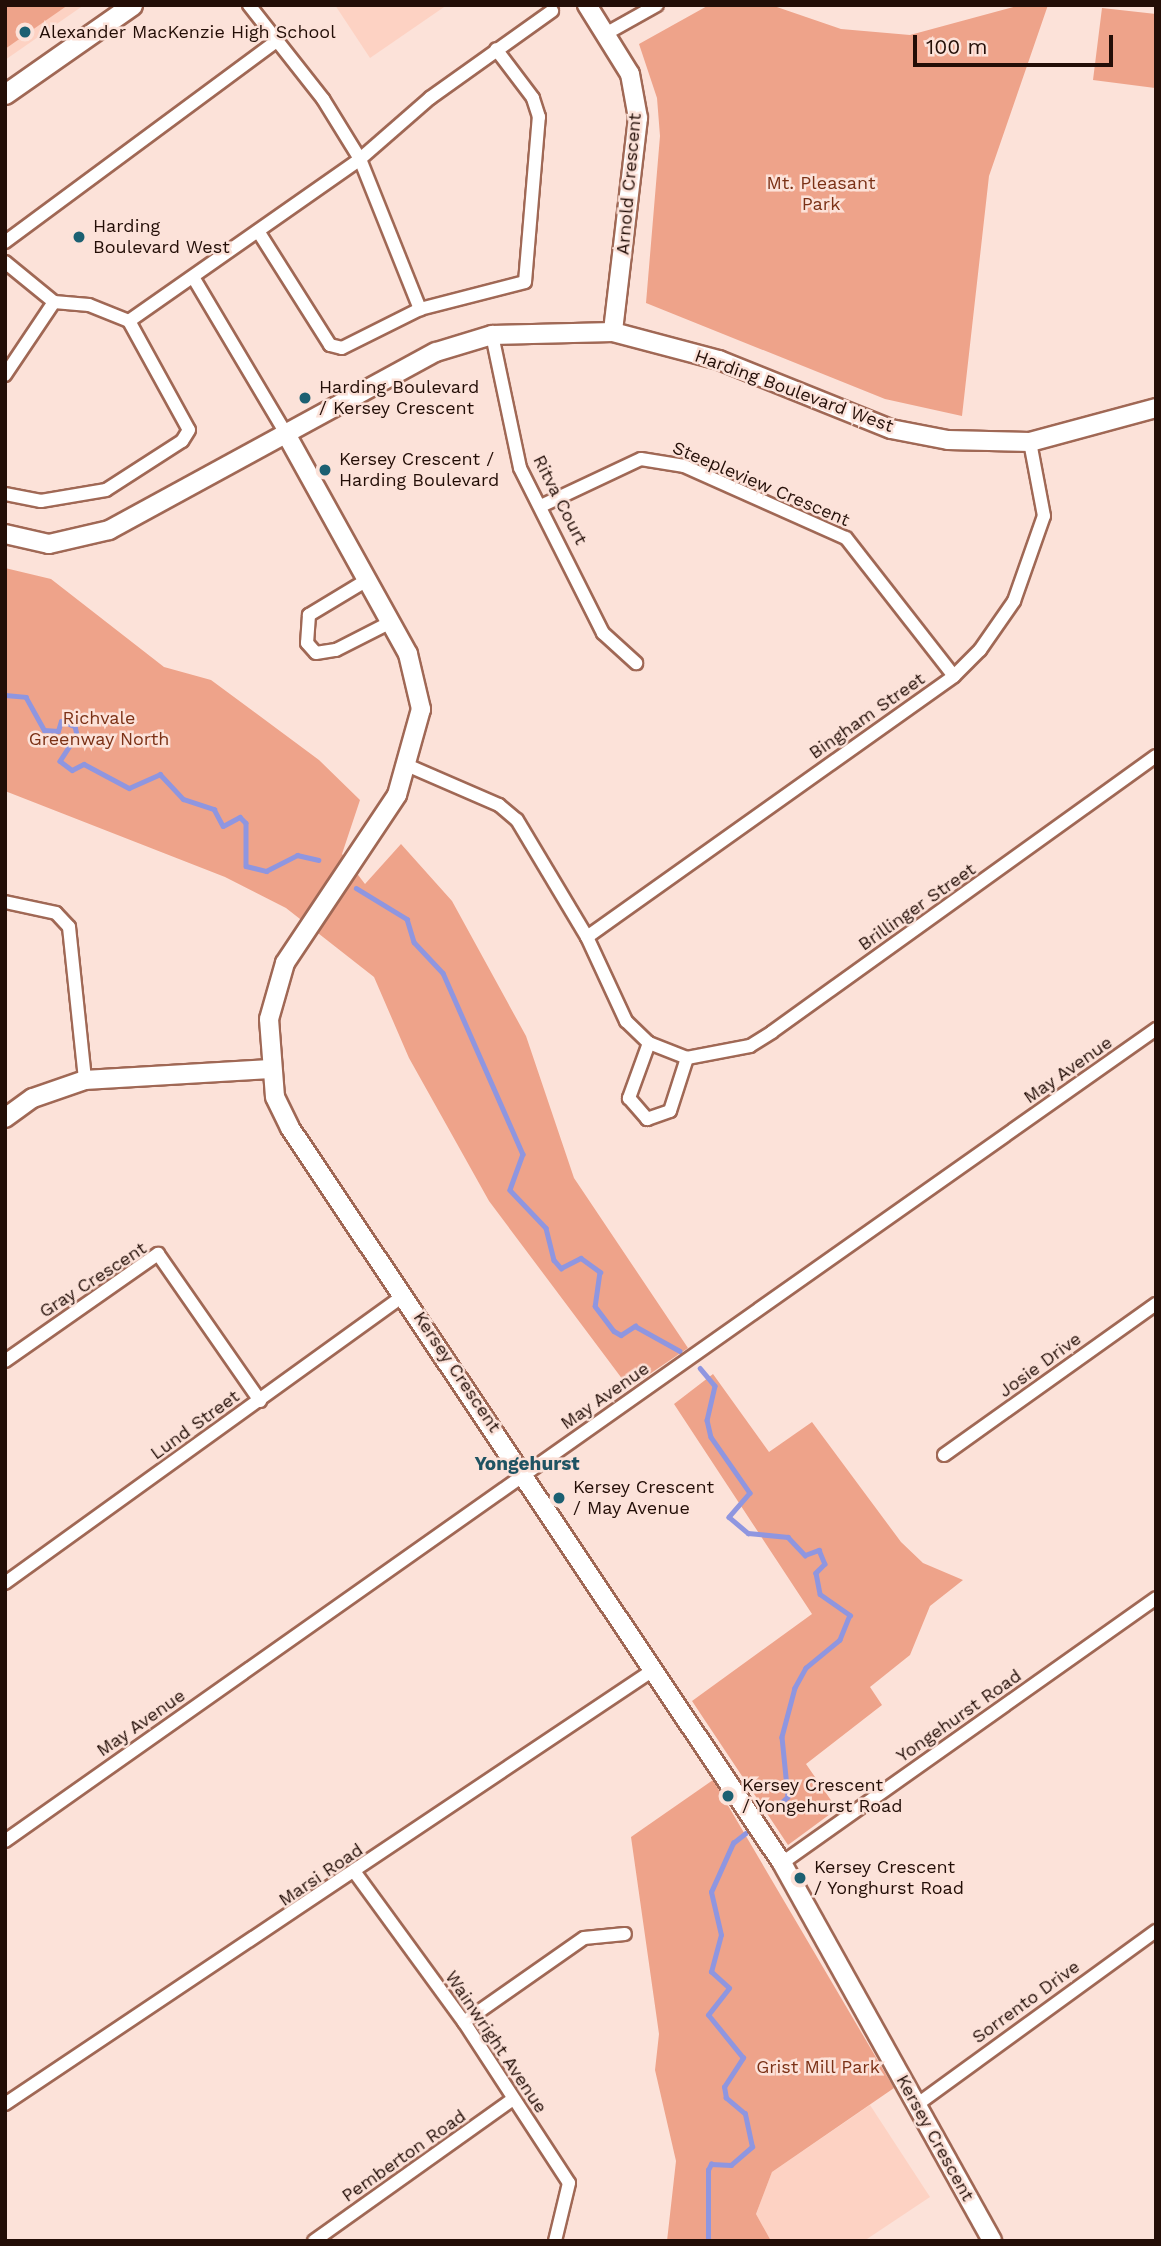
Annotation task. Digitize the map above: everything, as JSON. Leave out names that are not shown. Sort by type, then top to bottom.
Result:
[{"type":"main road","points":[[5,94],[132,5]]},
{"type":"street","points":[[249,5],[278,40],[360,159],[420,309]]},
{"type":"street","name":"Arnold Crescent","points":[[587,5],[607,33],[630,74],[638,118],[613,332]]},
{"type":"street","points":[[607,33],[657,5]]},
{"type":"street","points":[[129,321],[360,159],[496,49],[552,11]]},
{"type":"street","points":[[5,242],[278,40]]},
{"type":"street","points":[[258,231],[330,345],[342,348],[420,309],[518,286],[528,272],[539,117],[533,98],[496,49]]},
{"type":"street","points":[[5,262],[54,302],[89,305],[129,321],[188,436],[106,490],[41,501],[5,494]]},
{"type":"street","points":[[193,278],[285,432]]},
{"type":"street","points":[[5,375],[54,302]]},
{"type":"street","name":"Harding Boulevard West","points":[[5,534],[49,544],[109,530],[436,352],[492,334],[613,332],[719,360],[891,429],[948,440],[1030,442],[1156,408]]},
{"type":"street","name":"Ritva Court","points":[[492,334],[520,468],[603,633],[636,663]]},
{"type":"street","name":"Kersey Crescent","points":[[285,432],[408,654],[421,709],[409,766],[351,864],[285,963],[269,1019],[270,1069],[290,1128],[525,1473],[782,1863],[919,2103],[992,2241]]},
{"type":"street","name":"Bingham Street","points":[[586,937],[954,676],[1014,601],[1044,516],[1030,442]]},
{"type":"street","name":"Steepleview Crescent","points":[[541,506],[641,459],[684,466],[846,538],[954,676]]},
{"type":"street","points":[[368,580],[309,615],[307,643],[316,653],[336,650],[391,622]]},
{"type":"street","name":"Brillinger Street","points":[[687,1058],[750,1046],[772,1032],[1156,756]]},
{"type":"street","points":[[409,766],[499,804],[517,820],[586,937],[626,1021],[649,1043],[687,1058],[670,1111],[647,1119],[629,1098],[649,1043]]},
{"type":"street","points":[[5,902],[56,913],[69,927],[85,1080]]},
{"type":"street","name":"May Avenue","points":[[5,1841],[1156,1029]]},
{"type":"street","points":[[5,1118],[33,1098],[85,1080],[270,1069]]},
{"type":"street","name":"Gray Crescent","points":[[5,1361],[158,1254],[260,1401]]},
{"type":"street","name":"Lund Street","points":[[5,1583],[405,1295]]},
{"type":"street","name":"Josie Drive","points":[[944,1455],[1156,1304]]},
{"type":"street","name":"Yongehurst Road","points":[[782,1863],[1156,1598]]},
{"type":"street","name":"Marsi Road","points":[[5,2104],[356,1874],[653,1670]]},
{"type":"street","name":"Wainwright Avenue","points":[[356,1874],[464,2022],[569,2183],[555,2241]]},
{"type":"street","name":"Sorrento Drive","points":[[919,2103],[1156,1931]]},
{"type":"street","points":[[464,2022],[584,1938],[625,1934]]},
{"type":"street","name":"Pemberton Road","points":[[314,2241],[513,2099]]},
{"type":"shaded area","name":"Alexander MacKenzie High School","points":[[5,5],[84,5],[5,60]]},
{"type":"shaded area","points":[[335,5],[447,5],[370,58]]},
{"type":"shaded area","points":[[870,2105],[930,2197],[864,2241],[771,2241],[756,2214],[772,2172]]},
{"type":"green space","name":"Alexander MacKenzie High School","points":[[5,5],[68,5],[5,49]]},
{"type":"green space","name":"Mt. Pleasant Park","points":[[709,5],[771,5],[841,29],[910,35],[1021,5],[1048,5],[989,176],[962,416],[885,399],[646,303],[660,136],[657,98],[639,44]]},
{"type":"green space","points":[[1102,8],[1156,14],[1155,88],[1093,80]]},
{"type":"green space","name":"Richvale Greenway North","points":[[5,568],[51,579],[164,667],[211,680],[319,760],[360,800],[342,854],[365,884],[401,844],[452,901],[526,1036],[574,1178],[688,1348],[629,1388],[489,1201],[409,1058],[374,977],[286,908],[225,877],[5,791]]},
{"type":"green space","points":[[713,1374],[769,1452],[812,1422],[901,1542],[923,1563],[963,1580],[930,1606],[910,1655],[870,1687],[882,1705],[806,1764],[837,1809],[788,1845],[692,1701],[812,1614],[674,1404]]},
{"type":"green space","name":"Grist Mill Park","points":[[713,1780],[894,2088],[772,2172],[756,2214],[771,2241],[667,2241],[676,2161],[655,2070],[659,2034],[631,1837]]},
{"type":"waterway","points":[[5,695],[26,697],[44,730],[58,731],[61,721],[75,726],[77,735],[60,761],[72,770],[84,764],[129,788],[160,774],[183,799],[214,809],[223,826],[240,817],[246,823],[246,866],[266,871],[297,855],[318,860]]},
{"type":"waterway","points":[[356,888],[407,919],[414,942],[443,973],[523,1154],[510,1190],[546,1228],[554,1260],[561,1268],[581,1258],[600,1272],[595,1306],[614,1331],[621,1335],[635,1326],[680,1351]]},
{"type":"waterway","points":[[700,1368],[715,1386],[707,1420],[711,1437],[750,1493],[729,1517],[748,1533],[788,1537],[805,1555],[819,1550],[825,1564],[816,1573],[820,1594],[850,1615],[840,1640],[806,1668],[795,1688],[782,1737],[788,1797],[774,1810]]},
{"type":"waterway","points":[[708,2241],[708,2170],[711,2164],[731,2165],[752,2147],[745,2114],[726,2098],[724,2087],[743,2058],[708,2015],[729,1988],[711,1972],[721,1935],[711,1892],[733,1843],[746,1833]]},
{"type":"place","name":"Alexander MacKenzie High School","points":[[25,32]]},
{"type":"place","name":"Harding Boulevard West","points":[[79,237]]},
{"type":"place","name":"Harding Boulevard / Kersey Crescent","points":[[305,398]]},
{"type":"place","name":"Kersey Crescent / Harding Boulevard","points":[[325,470]]},
{"type":"place","name":"Kersey Crescent / May Avenue","points":[[559,1498]]},
{"type":"place","name":"Kersey Crescent / Yongehurst Road","points":[[728,1796]]},
{"type":"place","name":"Kersey Crescent / Yonghurst Road","points":[[800,1878]]},
{"type":"district","name":"Yongehurst","points":[[527,1464]]}]
